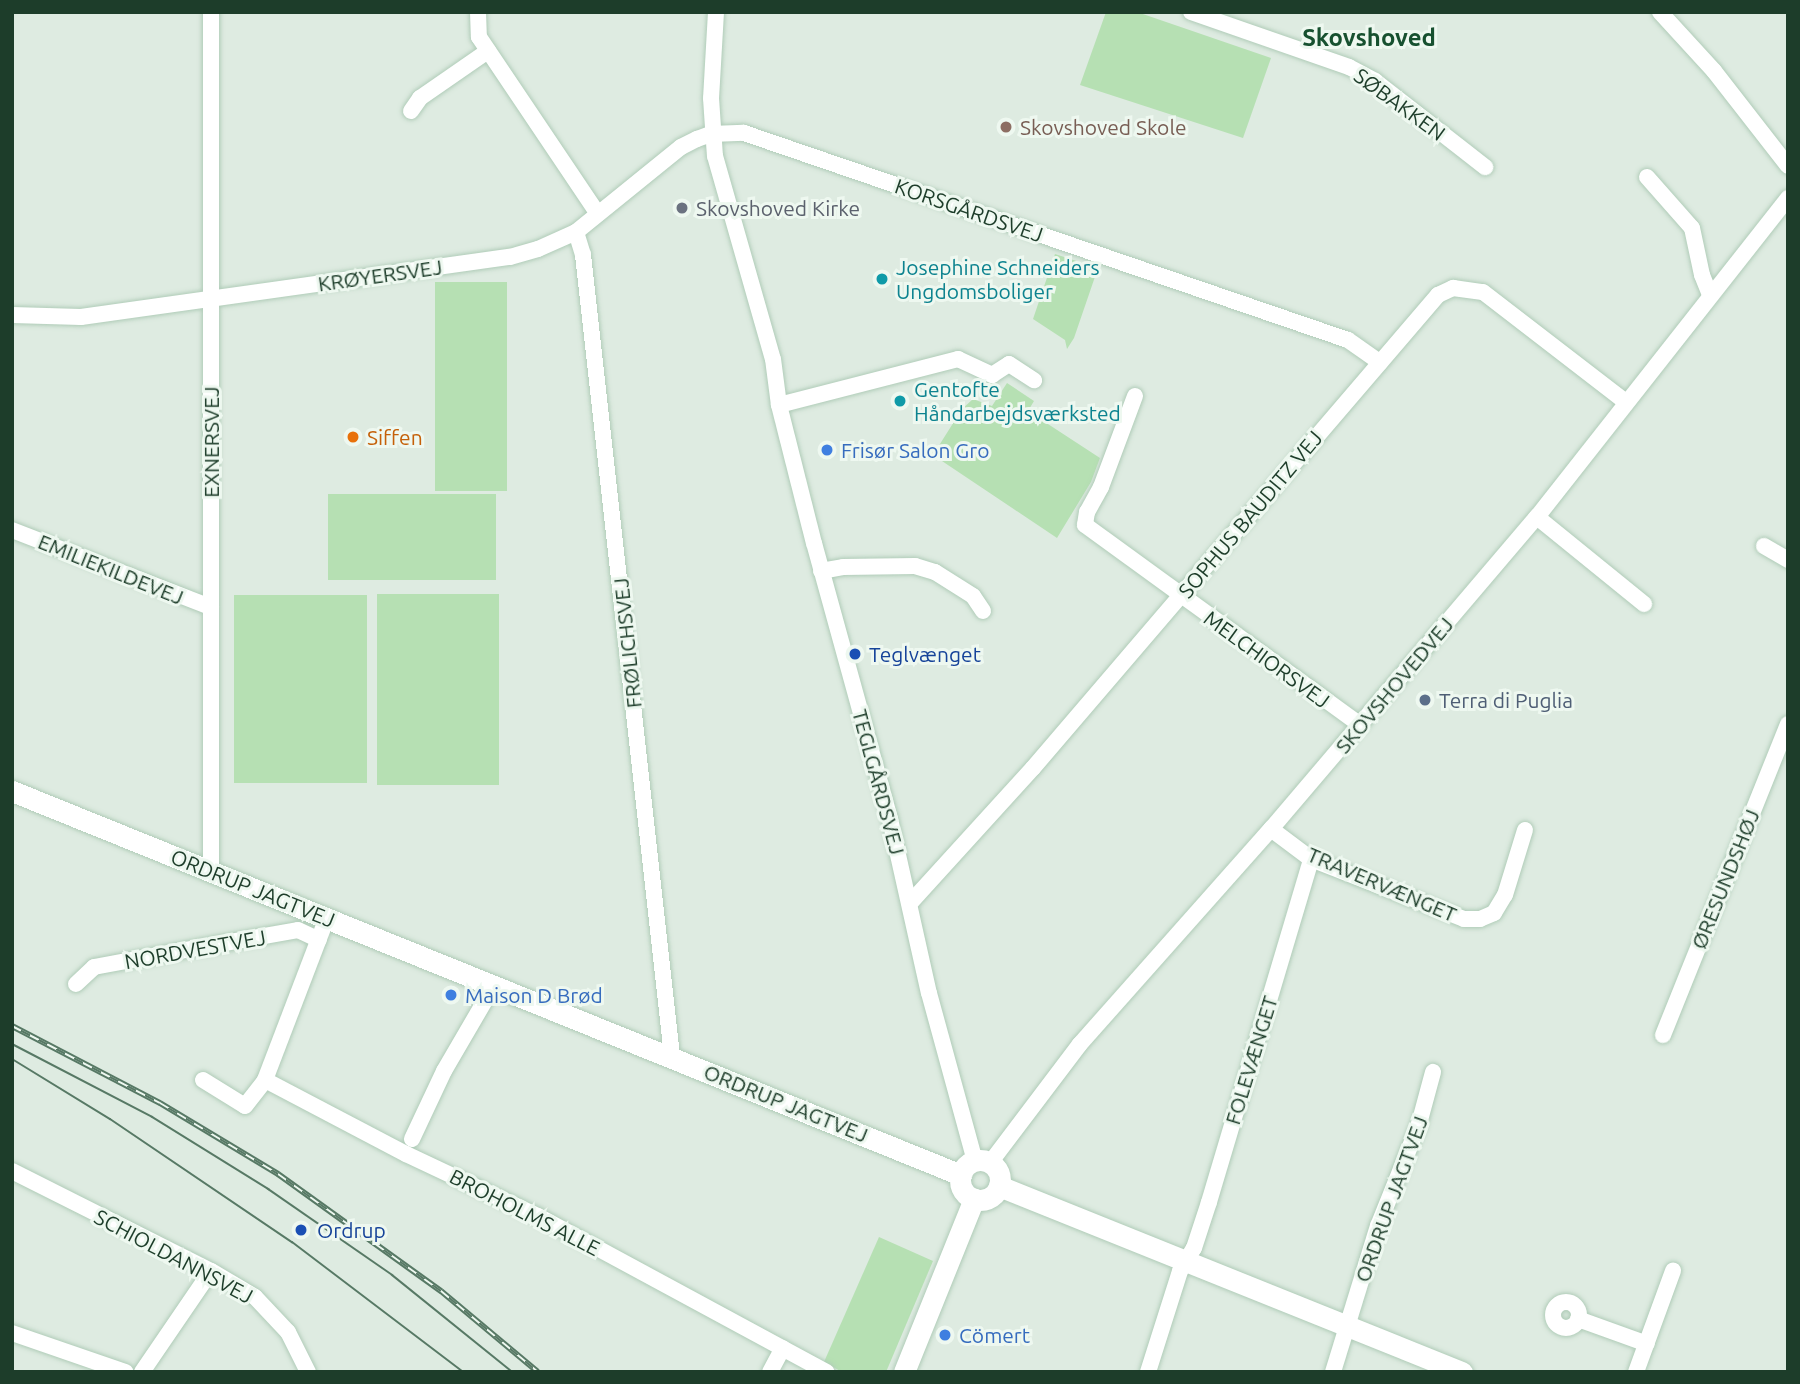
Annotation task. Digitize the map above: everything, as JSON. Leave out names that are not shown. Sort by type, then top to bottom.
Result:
[{"type":"street","name":"EXNERSVEJ","points":[[211,12],[211,871]]},
{"type":"street","points":[[478,12],[479,37],[598,214]]},
{"type":"street","name":"TEGLGÅRDSVEJ","points":[[716,12],[711,134],[772,359],[779,405],[821,571],[911,902],[929,993],[975,1166]]},
{"type":"street","name":"SØBAKKEN","points":[[1191,12],[1349,67],[1375,81],[1485,167]]},
{"type":"street","points":[[1660,12],[1714,71],[1788,166]]},
{"type":"street","points":[[411,111],[420,98],[488,51]]},
{"type":"street","name":"KORSGÅRDSVEJ","points":[[711,134],[744,133],[1348,340],[1380,362]]},
{"type":"street","name":"KRØYERSVEJ","points":[[12,315],[81,317],[510,257],[538,249],[576,232],[681,147],[711,134]]},
{"type":"street","points":[[1647,177],[1692,228],[1702,275],[1710,295]]},
{"type":"street","name":"SKOVSHOVEDVEJ","points":[[975,1166],[1271,829],[1537,517],[1788,198]]},
{"type":"street","name":"FRØLICHSVEJ","points":[[576,232],[583,255],[671,1056]]},
{"type":"street","name":"SOPHUS BAUDITZ VEJ","points":[[911,902],[1015,788],[1438,295],[1453,288],[1483,292],[1626,402]]},
{"type":"street","points":[[779,405],[958,359],[992,375],[1009,364],[1034,380]]},
{"type":"street","name":"MELCHIORSVEJ","points":[[1135,396],[1084,525],[1360,726]]},
{"type":"street","points":[[1537,517],[1644,604]]},
{"type":"street","name":"EMILIEKILDEVEJ","points":[[12,530],[211,607]]},
{"type":"street","points":[[1764,546],[1788,560]]},
{"type":"street","points":[[821,571],[843,567],[915,566],[936,572],[973,596],[983,611]]},
{"type":"street","name":"ØRESUNDSHØJ","points":[[1664,1035],[1788,724]]},
{"type":"street","name":"ORDRUP JAGTVEJ","points":[[12,791],[671,1056],[975,1166]]},
{"type":"street","name":"TRAVERVÆNGET","points":[[1271,829],[1311,859],[1464,919],[1480,919],[1494,913],[1505,895],[1525,830]]},
{"type":"street","name":"FOLEVÆNGET","points":[[1148,1372],[1180,1271],[1187,1260],[1209,1202],[1311,859]]},
{"type":"street","points":[[203,1080],[245,1105],[265,1080],[327,918]]},
{"type":"street","name":"NORDVESTVEJ","points":[[76,984],[94,967],[202,947],[298,930],[319,940]]},
{"type":"street","points":[[412,1139],[444,1071],[494,985]]},
{"type":"street","name":"ORDRUP JAGTVEJ","points":[[1333,1372],[1390,1190],[1419,1124],[1433,1072]]},
{"type":"street","name":"BROHOLMS ALLE","points":[[265,1080],[406,1154],[538,1216],[826,1372]]},
{"type":"street","points":[[975,1166],[998,1173],[999,1186],[987,1198],[975,1199],[963,1189],[975,1166]]},
{"type":"street","name":"SCHIOLDANNSVEJ","points":[[12,1171],[211,1271],[255,1297],[274,1315],[295,1343],[309,1372]]},
{"type":"street","points":[[999,1186],[1462,1372]]},
{"type":"street","points":[[904,1372],[975,1199]]},
{"type":"street","points":[[142,1372],[211,1271]]},
{"type":"street","points":[[1636,1372],[1673,1272]]},
{"type":"street","points":[[1578,1319],[1647,1344]]},
{"type":"street","points":[[12,1333],[125,1372]]},
{"type":"street","points":[[770,1372],[783,1348]]},
{"type":"green space","points":[[1106,12],[1137,12],[1271,58],[1243,138],[1080,85]]},
{"type":"green space","points":[[1055,254],[1098,268],[1074,338],[1067,349],[1065,340],[1033,319]]},
{"type":"green space","points":[[435,282],[507,282],[507,491],[435,491]]},
{"type":"green space","points":[[1007,383],[1034,401],[1028,411],[1100,458],[1091,482],[1057,538],[933,455],[962,409],[973,399],[992,406]]},
{"type":"green space","points":[[328,494],[496,494],[496,580],[328,580]]},
{"type":"green space","points":[[377,594],[499,594],[499,785],[377,785]]},
{"type":"green space","points":[[234,595],[367,595],[367,783],[234,783]]},
{"type":"green space","points":[[879,1237],[933,1261],[886,1372],[842,1372],[824,1362]]},
{"type":"tram line","points":[[12,1044],[152,1117],[268,1189],[392,1275],[512,1372]]},
{"type":"tram line","points":[[12,1059],[110,1119],[292,1242],[463,1372]]},
{"type":"railway","points":[[12,1026],[160,1103],[278,1174],[441,1291],[538,1372]]},
{"type":"place","name":"Skovshoved Skole","points":[[1006,127]]},
{"type":"place","name":"Skovshoved Kirke","points":[[682,208]]},
{"type":"place","name":"Josephine Schneiders Ungdomsboliger","points":[[882,279]]},
{"type":"place","name":"Gentofte Håndarbejdsværksted","points":[[900,401]]},
{"type":"place","name":"Siffen","points":[[353,437]]},
{"type":"place","name":"Frisør Salon Gro","points":[[827,450]]},
{"type":"place","name":"Teglvænget","points":[[855,654]]},
{"type":"place","name":"Terra di Puglia","points":[[1425,700]]},
{"type":"place","name":"Maison D Brød","points":[[451,995]]},
{"type":"place","name":"Ordrup","points":[[301,1230]]},
{"type":"place","name":"Cömert","points":[[945,1335]]},
{"type":"district","name":"Skovshoved","points":[[1369,38]]}]
